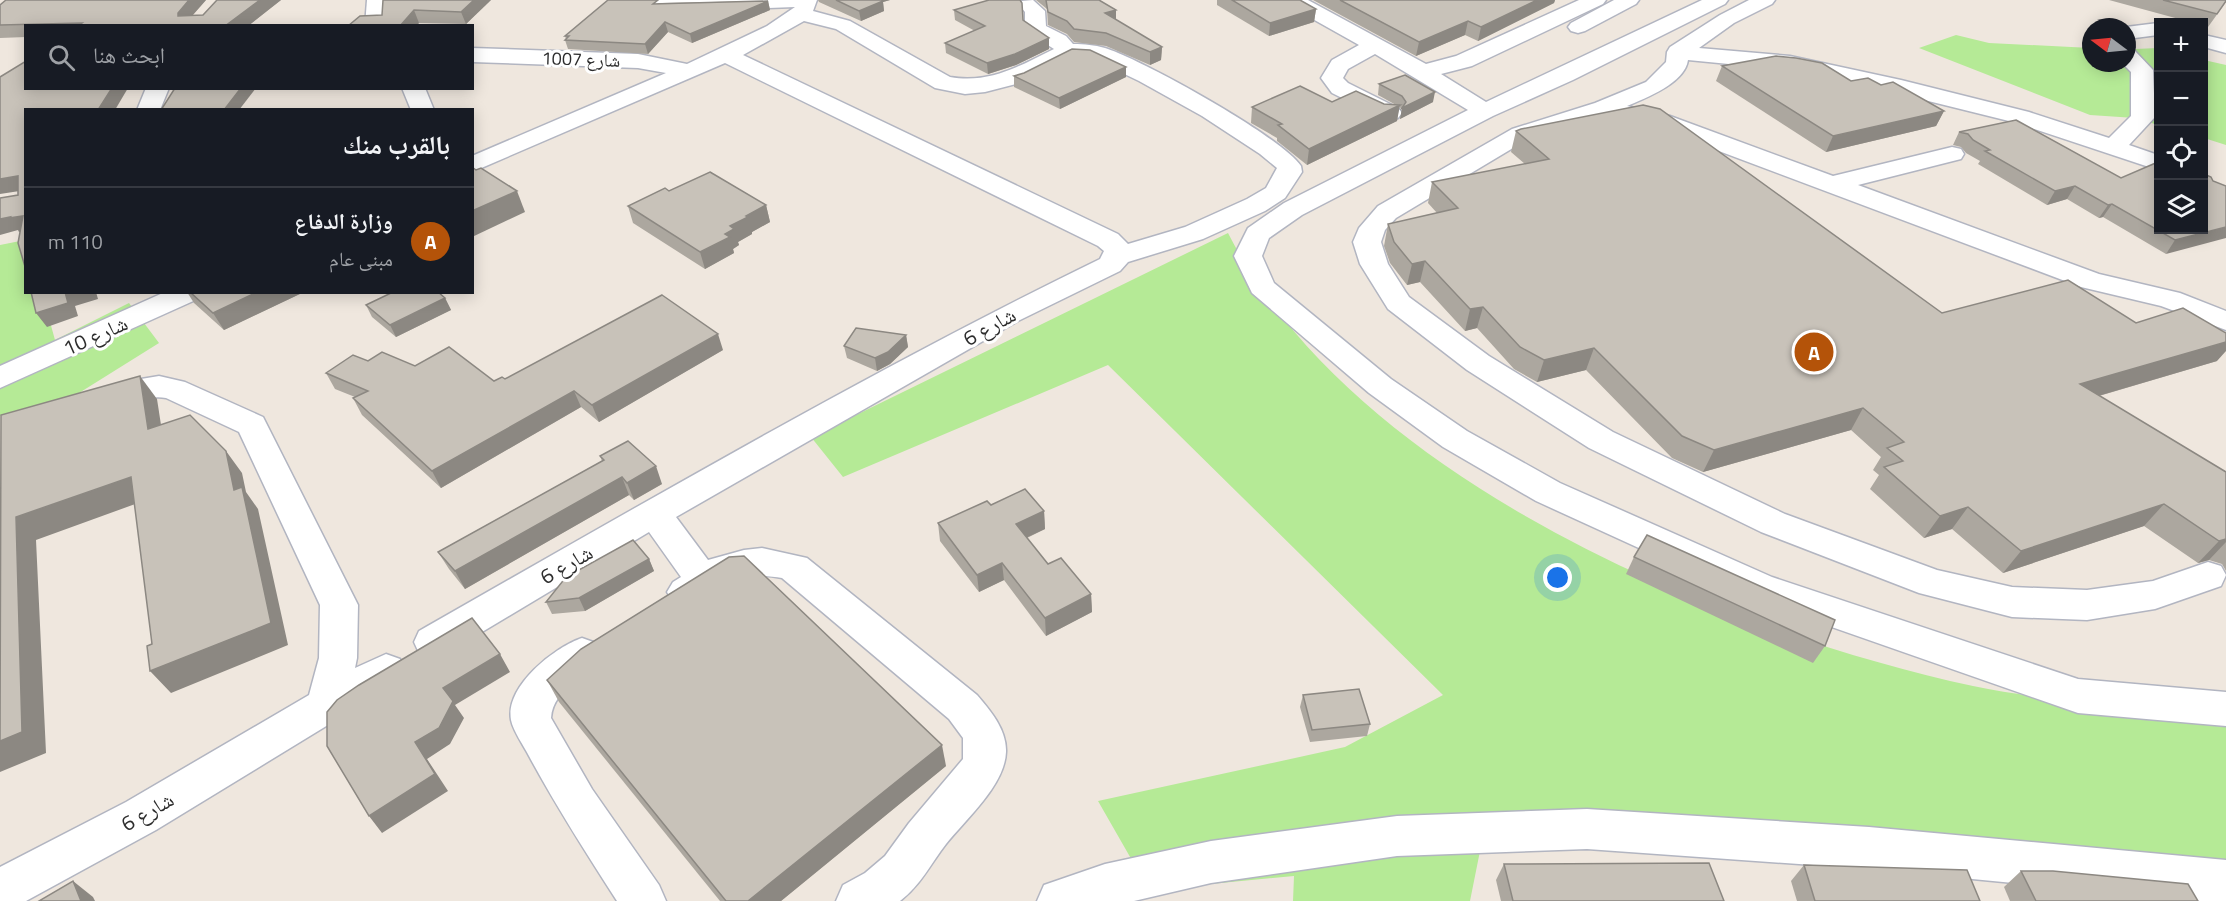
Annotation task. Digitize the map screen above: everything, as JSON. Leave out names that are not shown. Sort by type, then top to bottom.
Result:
[{"type":"street","points":[[375,24],[377,0]]},
{"type":"street","points":[[620,0],[804,5],[943,83],[965,87],[985,86],[1016,76],[1068,51],[1058,41],[1036,29],[1035,11],[1029,5]]},
{"type":"street","points":[[1293,0],[1423,72],[1485,111]]},
{"type":"street","points":[[1472,58],[1506,60],[1523,56],[1629,0]]},
{"type":"street","points":[[1718,0],[1652,34],[1485,111],[1293,209],[1257,234],[1248,256],[1262,287],[1380,387],[1455,439],[1548,492],[1759,587],[2078,696],[2226,709]]},
{"type":"street","points":[[1766,0],[1727,19],[1681,54],[1654,87],[1603,108],[1520,134],[1386,212],[1372,228],[1367,242],[1374,264],[1398,303],[1478,363],[1600,440],[1773,523],[1932,583],[2012,602],[2087,605],[2155,595],[2208,576]]},
{"type":"street","points":[[1423,72],[1472,58],[1548,23],[1584,2]]},
{"type":"street","points":[[474,164],[725,55],[804,5]]},
{"type":"street","points":[[1548,23],[1571,31]]},
{"type":"street","points":[[2136,32],[2154,30]]},
{"type":"street","points":[[1652,34],[1681,54],[1790,63],[2021,117],[2154,162]]},
{"type":"street","points":[[2208,42],[2226,47]]},
{"type":"street","points":[[1376,45],[1340,65],[1332,78],[1340,88],[1390,113]]},
{"type":"street","name":"شارع 6","points":[[0,891],[141,816],[654,513],[1008,315],[1110,265],[1113,248],[1194,233],[1256,205],[1276,193],[1290,169],[1269,149],[1210,111],[1147,76],[1099,53],[1087,50],[1068,51]]},
{"type":"street","name":"شارع 1007","points":[[474,55],[638,61],[688,71]]},
{"type":"street","points":[[725,55],[1113,248]]},
{"type":"street","points":[[2114,147],[2143,117],[2142,70],[2136,64]]},
{"type":"street","points":[[149,108],[157,90]]},
{"type":"street","points":[[414,90],[422,108]]},
{"type":"street","points":[[1603,108],[1662,121],[2091,281],[2170,299],[2226,321]]},
{"type":"street","points":[[1832,184],[1952,154]]},
{"type":"street","name":"شارع 10","points":[[0,378],[143,302],[181,294]]},
{"type":"street","points":[[78,408],[135,390],[159,386],[174,390],[252,425],[339,604],[338,658],[327,705]]},
{"type":"street","points":[[654,513],[704,581]]},
{"type":"street","points":[[654,611],[704,581],[713,572],[752,561],[777,562],[794,568],[814,582],[963,707],[981,729],[985,741],[984,760],[969,786],[945,812],[900,871],[879,890],[859,901]]},
{"type":"street","points":[[614,635],[584,652],[540,689],[530,707],[531,720],[577,802],[643,901]]},
{"type":"street","points":[[1060,901],[1105,886],[1211,862],[1397,836],[1587,829],[1869,848],[2226,882]]},
{"type":"green space","points":[[1956,35],[1989,43],[2082,48],[2082,72],[2136,72],[2136,49],[2154,48],[2154,124],[2135,118],[2090,115],[1919,48]]},
{"type":"green space","points":[[2208,61],[2226,65],[2226,145],[2208,139]]},
{"type":"green space","points":[[1228,233],[1285,320],[1360,399],[1451,469],[1551,530],[1658,583],[1766,626],[1873,661],[1973,686],[2067,700],[2226,713],[2226,869],[1481,846],[1470,901],[1293,901],[1294,876],[1149,890],[1098,801],[1345,747],[1443,695],[1108,365],[843,477],[811,437]]},
{"type":"green space","points":[[24,240],[24,294],[42,294],[55,340],[129,303],[159,343],[79,393],[0,416],[0,245]]},
{"type":"building","points":[[6,0],[189,0],[178,16],[203,15],[217,0],[260,0],[228,24],[0,25],[0,5]]},
{"type":"building","points":[[383,0],[474,0],[461,12],[414,10],[402,24],[350,24],[360,16],[382,15]]},
{"type":"building","points":[[608,0],[658,0],[653,4],[768,1],[690,34],[665,22],[645,44],[565,40],[569,36],[565,36]]},
{"type":"building","points":[[836,0],[883,0],[883,1],[859,11]]},
{"type":"building","points":[[989,0],[1020,0],[1023,20],[1049,38],[1015,54],[987,63],[945,43],[985,26],[954,10]]},
{"type":"building","points":[[1046,0],[1099,0],[1116,10],[1105,13],[1162,47],[1150,52],[1106,33],[1074,29],[1067,21],[1048,12]]},
{"type":"building","points":[[1232,0],[1300,0],[1316,9],[1270,23]]},
{"type":"building","points":[[1340,0],[1537,0],[1481,27],[1468,21],[1419,42]]},
{"type":"building","points":[[2163,0],[2226,0],[2226,1],[2217,14]]},
{"type":"building","points":[[1072,49],[1090,50],[1126,67],[1059,98],[1014,76],[1024,73]]},
{"type":"building","points":[[1776,56],[1822,63],[1851,81],[1868,78],[1881,85],[1893,82],[1944,111],[1833,136],[1722,66]]},
{"type":"building","points":[[24,62],[24,90],[111,90],[99,108],[24,108],[24,263],[18,243],[23,216],[0,219],[0,198],[18,195],[18,176],[0,179],[0,77]]},
{"type":"building","points":[[1405,75],[1435,92],[1402,108],[1406,102],[1402,96],[1379,84]]},
{"type":"building","points":[[1300,86],[1332,102],[1356,91],[1384,104],[1400,105],[1309,149],[1278,125],[1282,124],[1252,107]]},
{"type":"building","points":[[174,90],[239,90],[226,108],[162,108]]},
{"type":"building","points":[[1643,105],[1660,109],[1942,313],[2068,280],[2136,323],[2183,308],[2226,333],[2226,342],[2080,384],[2226,472],[2226,539],[2219,541],[2164,504],[2021,551],[1968,507],[1940,516],[1884,467],[1903,461],[1887,448],[1904,442],[1863,408],[1714,450],[1682,436],[1594,348],[1544,360],[1520,347],[1483,307],[1470,309],[1425,261],[1412,264],[1394,242],[1388,224],[1458,208],[1432,182],[1549,159],[1516,131]]},
{"type":"building","points":[[2016,120],[2121,178],[2154,164],[2154,228],[2075,186],[2055,191],[1985,151],[1990,150],[1973,140],[1968,134],[1959,132]]},
{"type":"building","points":[[474,168],[481,168],[517,191],[474,210]]},
{"type":"building","points":[[710,172],[766,205],[730,226],[734,229],[725,234],[730,237],[700,252],[628,206],[665,188],[669,191]]},
{"type":"building","points":[[2208,176],[2213,181],[2226,186],[2226,227],[2208,232]]},
{"type":"building","points":[[2164,234],[2199,234],[2175,240]]},
{"type":"building","points":[[31,294],[66,294],[68,303],[36,313]]},
{"type":"building","points":[[192,294],[253,294],[213,313]]},
{"type":"building","points":[[389,294],[440,294],[445,298],[390,325],[366,305]]},
{"type":"building","points":[[662,295],[718,334],[592,405],[574,391],[432,471],[353,398],[368,391],[326,373],[353,355],[368,361],[382,352],[415,366],[449,347],[494,381],[502,377],[505,379]]},
{"type":"building","points":[[856,328],[906,335],[888,352],[875,358],[844,346]]},
{"type":"building","points":[[140,376],[148,429],[190,415],[226,451],[234,490],[242,487],[271,623],[150,671],[147,646],[152,644],[131,477],[16,517],[22,732],[0,741],[1,415]]},
{"type":"building","points":[[628,441],[656,466],[627,483],[622,477],[455,571],[438,552],[604,460],[600,456]]},
{"type":"building","points":[[1025,489],[1044,511],[1016,524],[1048,564],[1061,558],[1091,594],[1045,618],[1002,563],[977,575],[938,523],[987,501],[991,505]]},
{"type":"building","points":[[1647,535],[1835,620],[1825,646],[1634,557]]},
{"type":"building","points":[[633,540],[649,559],[579,598],[546,602],[566,577]]},
{"type":"building","points":[[744,556],[942,745],[748,901],[726,901],[547,680],[581,649],[729,557]]},
{"type":"building","points":[[472,618],[500,654],[443,688],[453,701],[439,728],[415,742],[435,774],[369,816],[327,746],[327,712],[337,700],[359,685]]},
{"type":"building","points":[[1359,689],[1370,724],[1312,730],[1303,695]]},
{"type":"building","points":[[1709,863],[1724,901],[1513,901],[1504,864]]},
{"type":"building","points":[[1804,865],[1967,870],[1980,901],[1815,901]]},
{"type":"building","points":[[2021,871],[2053,871],[2188,884],[2198,901],[2036,901]]},
{"type":"building","points":[[73,881],[81,901],[39,901]]},
{"type":"place","name":"وزارة الدفاع","points":[[1814,352]]}]
